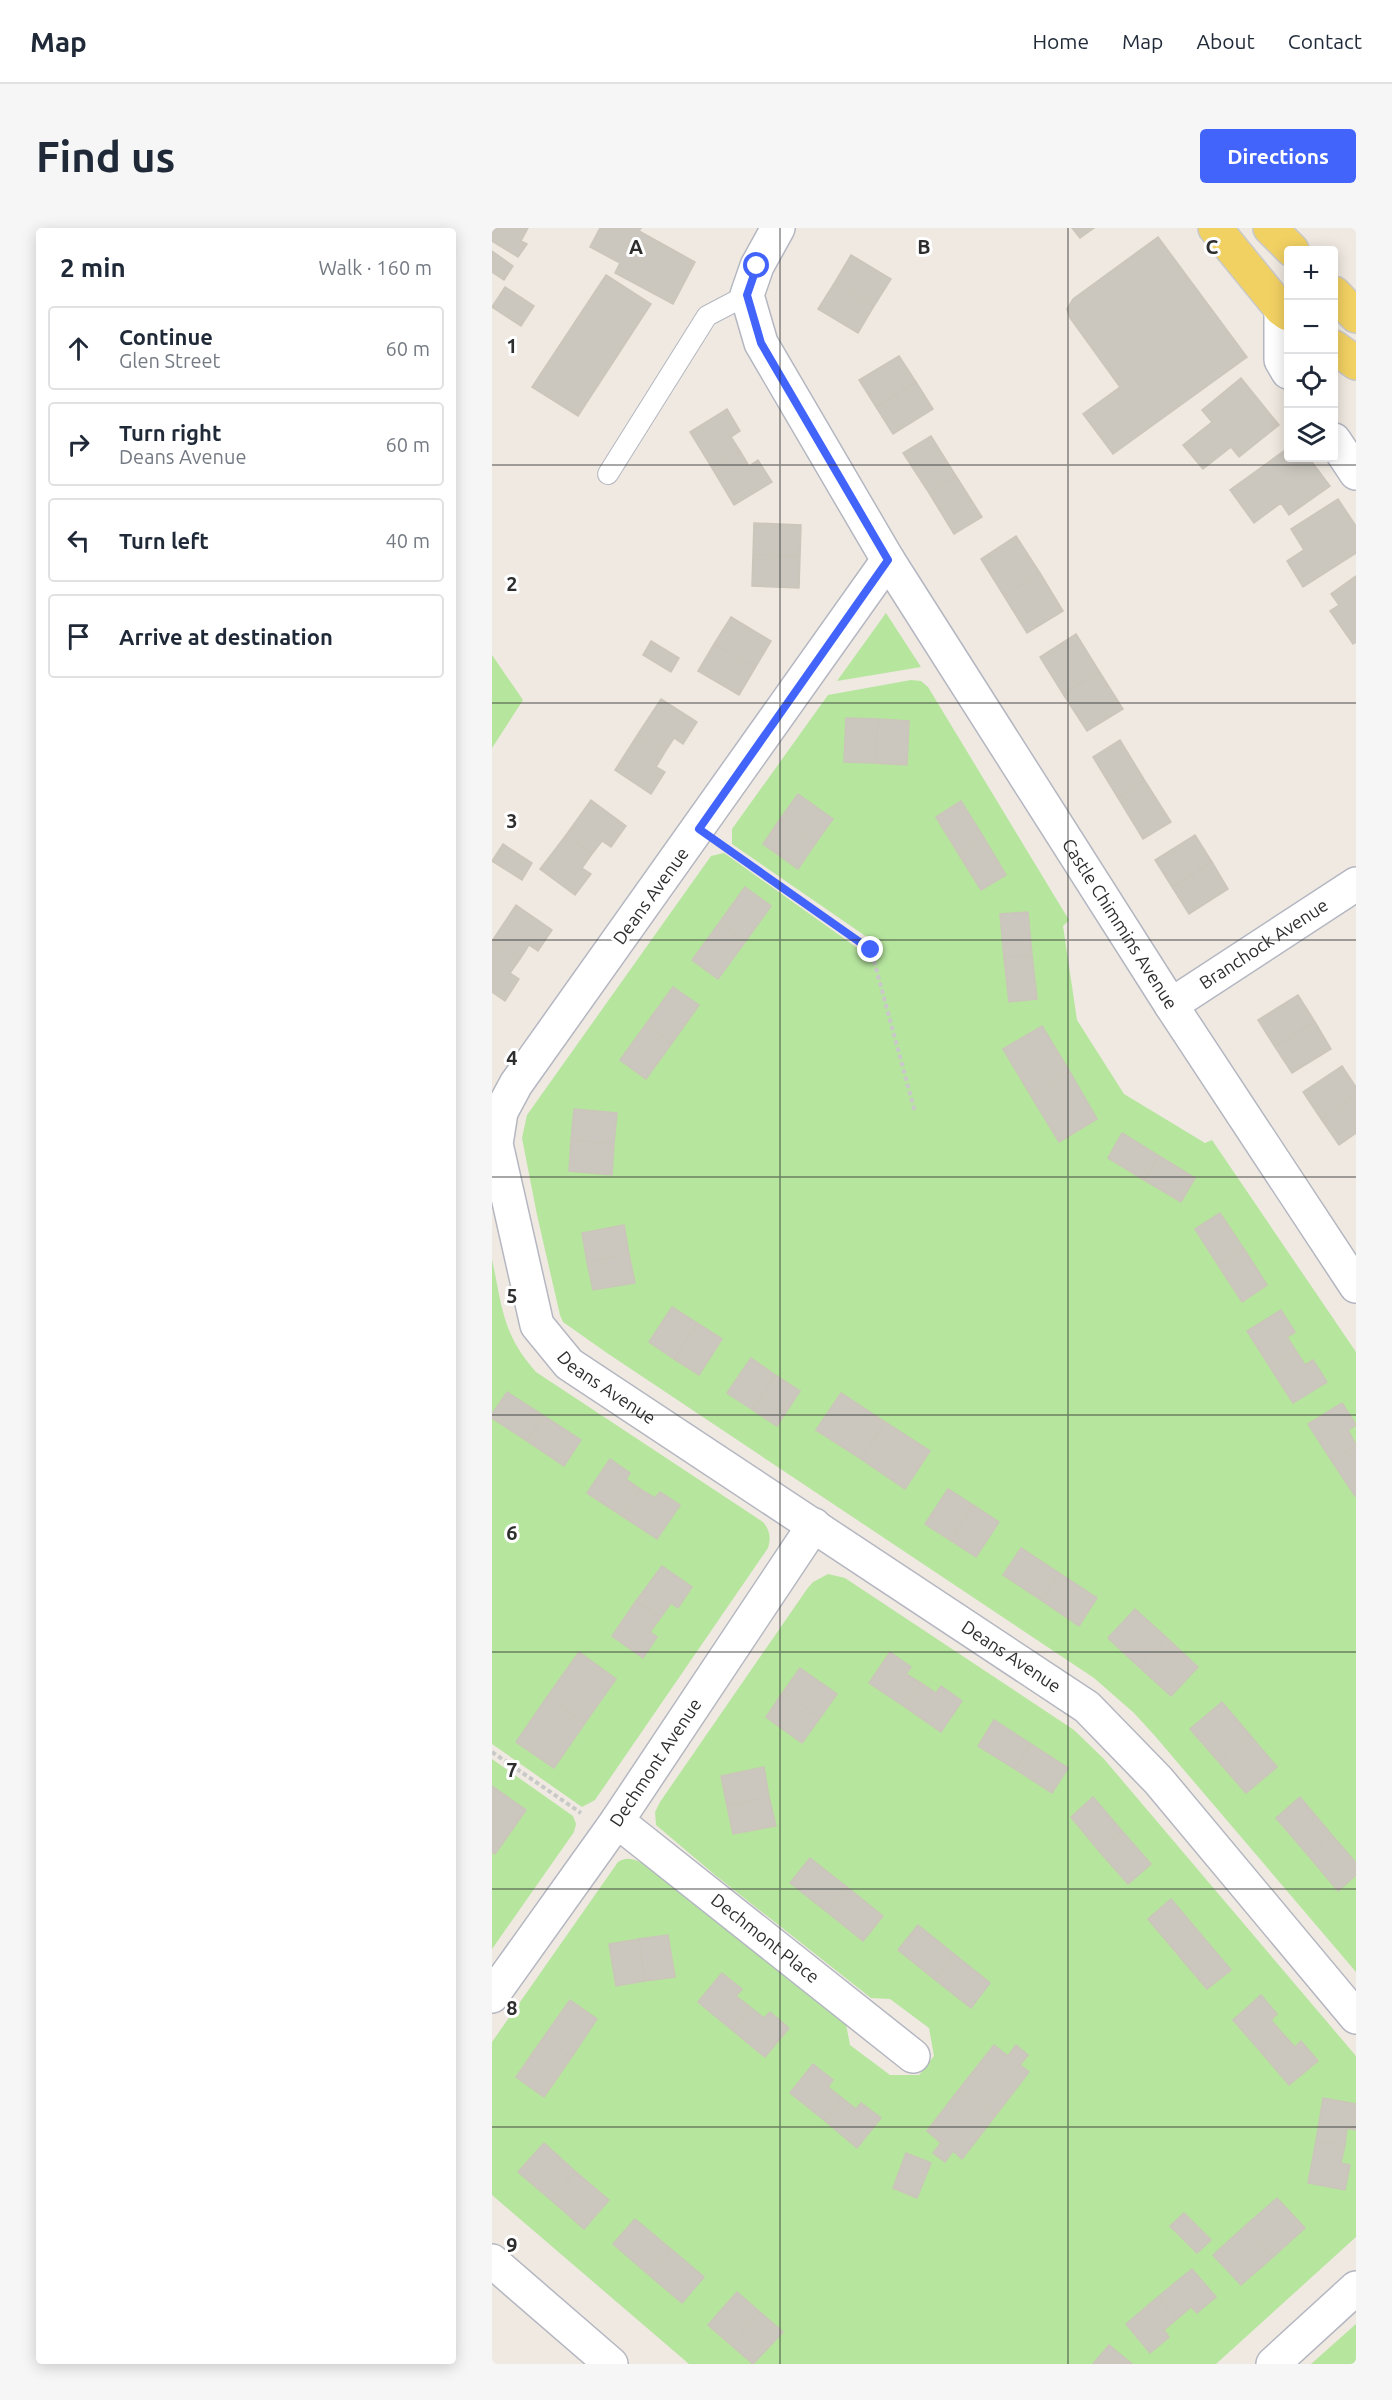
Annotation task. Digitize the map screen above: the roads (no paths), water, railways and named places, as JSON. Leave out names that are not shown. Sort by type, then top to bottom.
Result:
[{"type":"main road","points":[[1215,228],[1284,310]]},
{"type":"main road","points":[[1270,228],[1288,246]]},
{"type":"main road","points":[[1338,297],[1356,316]]},
{"type":"main road","points":[[1338,350],[1356,363]]},
{"type":"street","points":[[747,295],[757,266],[778,228]]},
{"type":"street","name":"Castle Chimmins Avenue","points":[[747,295],[761,343],[888,560],[1171,1005],[1356,1286]]},
{"type":"street","points":[[1284,323],[1281,360],[1284,365]]},
{"type":"street","points":[[1338,446],[1356,474]]},
{"type":"street","name":"Deans Avenue","points":[[888,560],[516,1084],[501,1112],[496,1144],[537,1325],[569,1364],[1087,1707],[1158,1780],[1356,2017]]},
{"type":"street","name":"Branchock Avenue","points":[[1171,1005],[1356,884]]},
{"type":"street","name":"Dechmont Avenue","points":[[492,1996],[617,1821],[814,1525]]},
{"type":"street","name":"Dechmont Place","points":[[617,1821],[913,2056]]},
{"type":"street","points":[[492,2261],[611,2364]]},
{"type":"street","points":[[1273,2364],[1356,2288]]},
{"type":"lane","points":[[608,474],[707,316],[747,295]]}]
